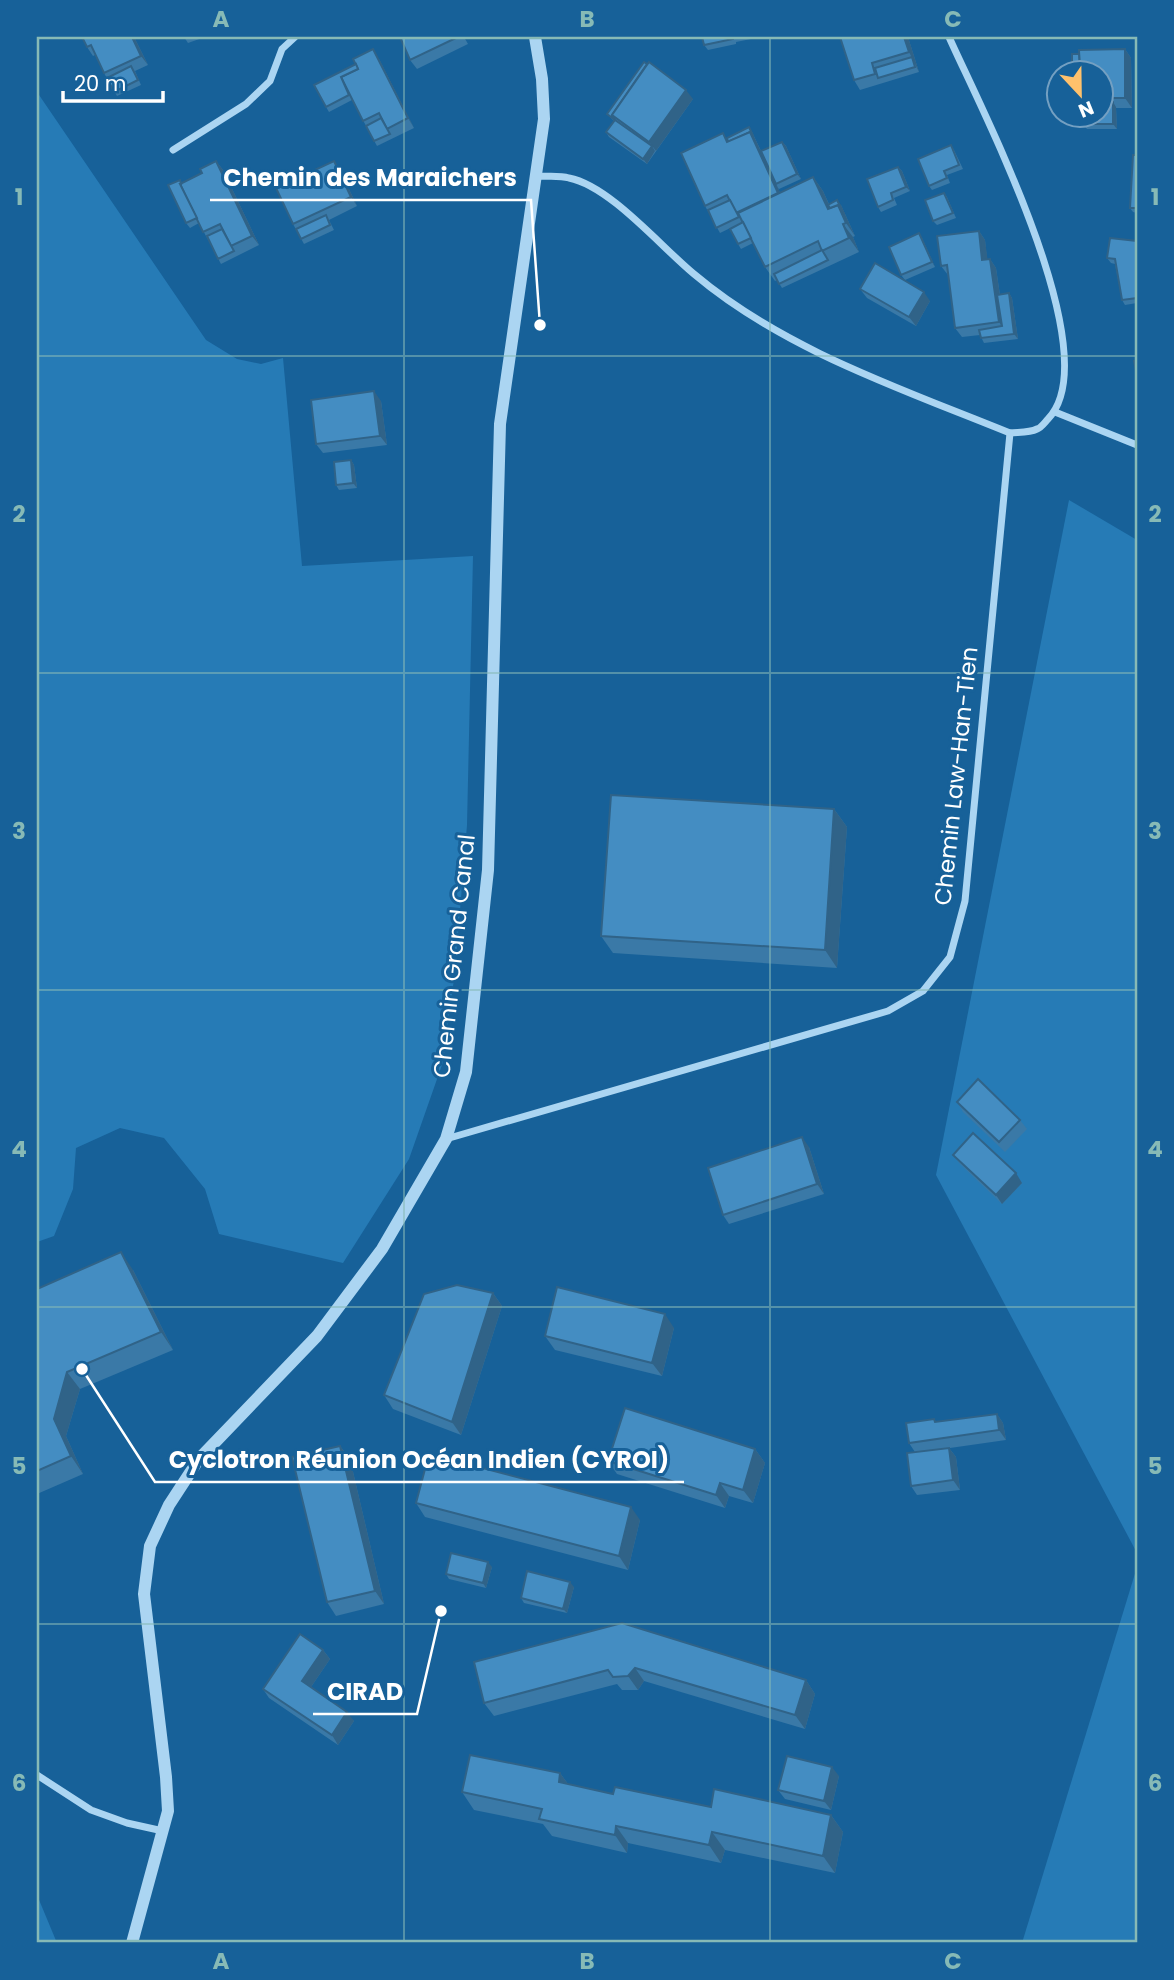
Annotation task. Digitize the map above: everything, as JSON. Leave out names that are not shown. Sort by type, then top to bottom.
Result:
[{"type":"street","points":[[173,150],[246,104],[270,81],[282,50],[295,37]]},
{"type":"street","name":"Chemin Grand Canal","points":[[132,1943],[168,1811],[144,1594],[150,1546],[169,1505],[200,1459],[317,1336],[382,1249],[446,1139],[467,1072],[488,870],[500,424],[544,119],[535,37]]},
{"type":"street","points":[[537,176],[569,178],[602,192],[696,276],[765,325],[846,365],[1010,433],[1038,429],[1055,412],[1065,385],[1063,346],[1055,297],[1035,231],[949,37]]},
{"type":"street","points":[[1055,412],[1137,445]]},
{"type":"street","name":"Chemin Law-Han-Tien","points":[[446,1139],[888,1011],[922,991],[950,957],[965,901],[1010,433]]},
{"type":"street","points":[[37,1775],[91,1810],[127,1823],[163,1831]]},
{"type":"shaded area","points":[[37,92],[206,340],[237,359],[261,364],[283,358],[302,566],[473,556],[467,825],[455,971],[443,1062],[409,1159],[343,1263],[219,1234],[205,1189],[164,1138],[120,1128],[76,1148],[73,1189],[54,1236],[37,1242]]},
{"type":"shaded area","points":[[1069,500],[1137,540],[1137,1553],[936,1175]]},
{"type":"shaded area","points":[[1137,1567],[1137,1943],[1022,1943]]},
{"type":"shaded area","points":[[37,1895],[57,1943],[37,1943]]},
{"type":"building","points":[[82,37],[132,37],[141,56],[104,73],[91,45],[87,47]]},
{"type":"building","points":[[400,37],[458,37],[410,60]]},
{"type":"building","points":[[702,37],[733,37],[733,39],[704,45]]},
{"type":"building","points":[[840,37],[904,37],[909,52],[872,63],[875,74],[854,80]]},
{"type":"building","points":[[373,49],[408,118],[387,129],[379,113],[363,121],[341,77],[358,69],[353,59]]},
{"type":"building","points":[[1125,49],[1125,98],[1114,98],[1114,60],[1079,60],[1079,50]]},
{"type":"building","points":[[1072,54],[1079,54],[1079,60],[1072,60]]},
{"type":"building","points":[[912,57],[915,67],[878,78],[875,68]]},
{"type":"building","points":[[644,62],[647,64],[612,115],[615,120],[607,114]]},
{"type":"building","points":[[649,62],[686,90],[649,142],[612,115]]},
{"type":"building","points":[[356,64],[358,69],[341,77],[349,95],[326,107],[314,85]]},
{"type":"building","points":[[131,66],[138,80],[114,92],[107,78]]},
{"type":"building","points":[[381,118],[390,134],[374,141],[366,126]]},
{"type":"building","points":[[615,120],[652,146],[643,159],[606,132]]},
{"type":"building","points":[[749,127],[753,136],[750,132],[728,142],[727,138]]},
{"type":"building","points":[[750,132],[778,193],[736,213],[727,195],[705,206],[681,153],[723,133],[727,142]]},
{"type":"building","points":[[782,142],[797,174],[776,184],[761,151]]},
{"type":"building","points":[[951,145],[959,165],[944,171],[947,178],[929,186],[918,159]]},
{"type":"building","points":[[1133,155],[1137,155],[1137,208],[1130,208]]},
{"type":"building","points":[[216,161],[252,236],[231,246],[220,224],[203,232],[180,184],[202,173],[200,169]]},
{"type":"building","points":[[334,161],[351,197],[293,224],[276,188]]},
{"type":"building","points":[[898,167],[906,187],[891,193],[893,200],[878,207],[867,179]]},
{"type":"building","points":[[813,177],[828,209],[838,205],[849,238],[822,251],[818,241],[765,267],[738,213]]},
{"type":"building","points":[[180,180],[197,218],[186,223],[168,185]]},
{"type":"building","points":[[944,193],[953,213],[933,221],[925,200]]},
{"type":"building","points":[[730,200],[739,217],[716,228],[708,210]]},
{"type":"building","points":[[837,200],[844,214],[838,205],[830,208],[828,205]]},
{"type":"building","points":[[326,215],[330,225],[301,239],[296,229]]},
{"type":"building","points":[[743,222],[751,238],[738,244],[730,229]]},
{"type":"building","points":[[222,229],[234,251],[218,259],[207,236]]},
{"type":"building","points":[[979,231],[982,260],[990,259],[999,322],[955,328],[947,265],[941,266],[937,236]]},
{"type":"building","points":[[919,233],[932,262],[901,275],[889,247]]},
{"type":"building","points":[[1110,238],[1137,241],[1137,298],[1122,300],[1115,259],[1107,258]]},
{"type":"building","points":[[822,250],[828,260],[779,284],[774,274]]},
{"type":"building","points":[[875,263],[924,292],[909,317],[860,289]]},
{"type":"building","points":[[1009,293],[1014,334],[981,338],[979,330],[1002,326],[997,295]]},
{"type":"building","points":[[374,391],[380,436],[316,444],[311,400]]},
{"type":"building","points":[[351,460],[353,483],[336,485],[334,462]]},
{"type":"building","points":[[611,795],[834,809],[825,950],[601,936]]},
{"type":"building","points":[[978,1079],[1020,1120],[999,1142],[957,1102]]},
{"type":"building","points":[[973,1133],[1016,1173],[996,1195],[953,1155]]},
{"type":"building","points":[[802,1137],[817,1184],[723,1215],[708,1168]]},
{"type":"building","points":[[121,1252],[161,1332],[67,1372],[54,1419],[71,1456],[37,1471],[37,1289]]},
{"type":"building","points":[[457,1285],[493,1293],[452,1422],[384,1395],[424,1294]]},
{"type":"building","points":[[557,1287],[665,1314],[652,1363],[545,1336]]},
{"type":"building","points":[[625,1408],[755,1449],[743,1490],[720,1483],[716,1495],[608,1461]]},
{"type":"building","points":[[997,1414],[999,1430],[909,1443],[906,1423]]},
{"type":"building","points":[[340,1446],[375,1591],[327,1602],[292,1457]]},
{"type":"building","points":[[949,1448],[953,1480],[911,1486],[907,1453]]},
{"type":"building","points":[[429,1454],[631,1507],[619,1556],[416,1503]]},
{"type":"building","points":[[451,1553],[488,1562],[483,1583],[446,1574]]},
{"type":"building","points":[[527,1571],[570,1582],[563,1609],[521,1598]]},
{"type":"building","points":[[622,1623],[806,1680],[795,1715],[635,1668],[628,1676],[613,1677],[608,1670],[484,1703],[474,1662]]},
{"type":"building","points":[[300,1634],[323,1650],[302,1681],[347,1712],[332,1735],[263,1689]]},
{"type":"building","points":[[470,1755],[560,1773],[559,1782],[613,1794],[615,1787],[711,1807],[714,1789],[831,1815],[823,1856],[712,1832],[709,1845],[616,1826],[615,1835],[539,1819],[542,1809],[462,1792]]},
{"type":"building","points":[[787,1756],[832,1767],[824,1801],[778,1790]]},
{"type":"place","name":"Chemin des Maraichers","points":[[540,325]]},
{"type":"place","name":"Cyclotron Réunion Océan Indien (CYROI)","points":[[82,1369]]},
{"type":"place","name":"CIRAD","points":[[441,1611]]}]
